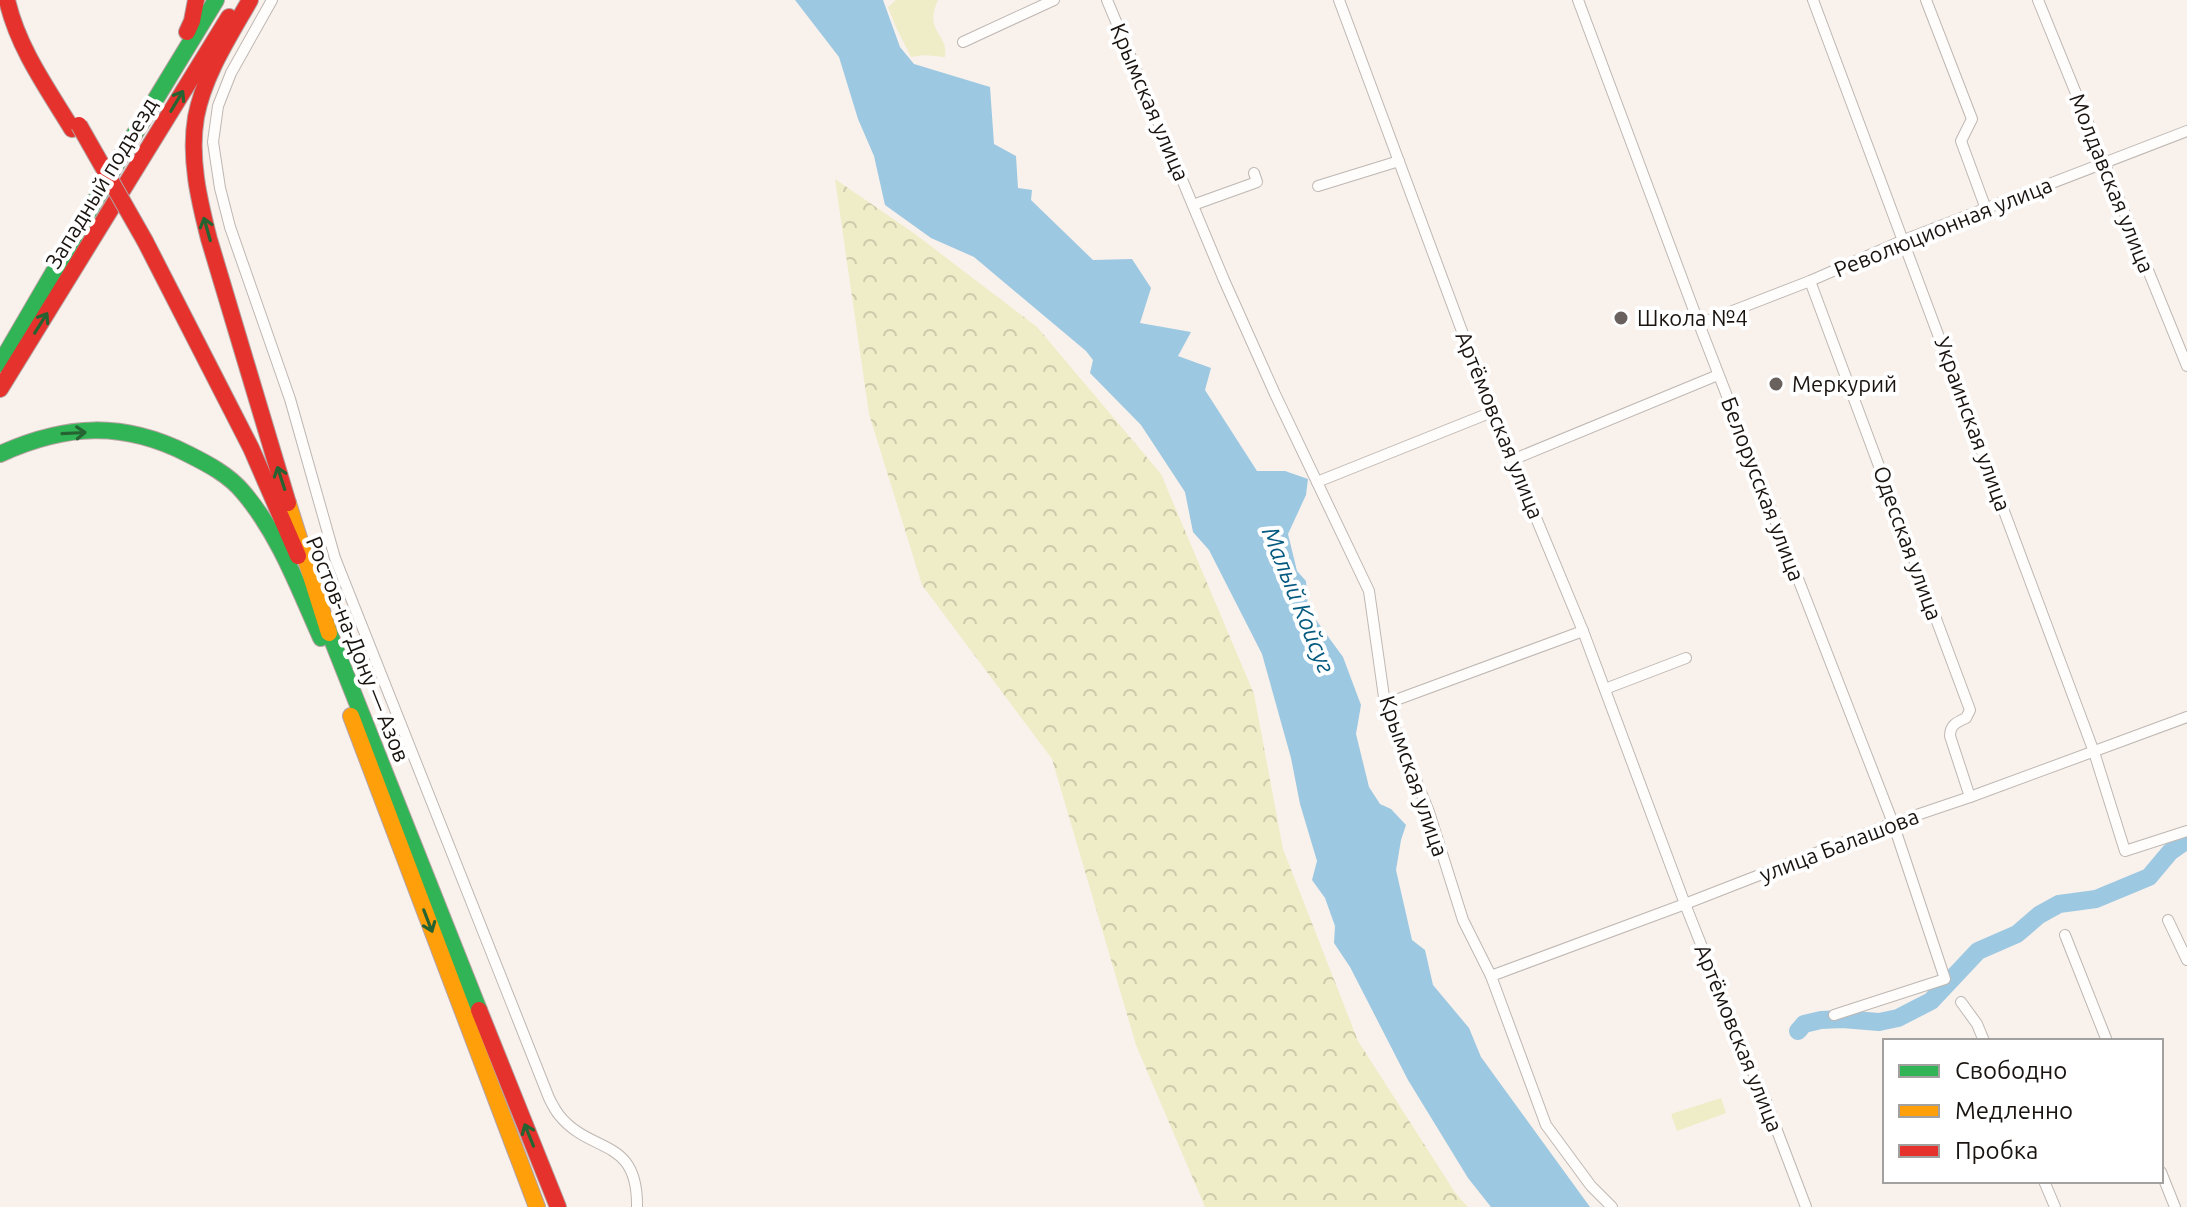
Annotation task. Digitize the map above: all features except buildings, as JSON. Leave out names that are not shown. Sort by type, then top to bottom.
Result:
[{"type":"main road","points":[[7,0],[8,12],[21,41],[76,127]]},
{"type":"main road","points":[[19,0],[31,39],[76,127]]},
{"type":"main road","points":[[123,153],[192,21],[196,0]]},
{"type":"main road","name":"Западный подъезд","points":[[0,364],[216,0]]},
{"type":"main road","name":"Западный подъезд","points":[[0,389],[239,0]]},
{"type":"main road","points":[[250,0],[201,97],[194,132],[198,198],[325,636]]},
{"type":"main road","name":"Ростов-на-Дону — Азов","points":[[76,127],[251,448],[558,1207]]},
{"type":"main road","points":[[0,454],[58,433],[111,431],[140,434],[209,465],[246,494],[266,525],[325,636]]},
{"type":"main road","name":"Ростов-на-Дону — Азов","points":[[325,636],[537,1207]]},
{"type":"street","points":[[272,0],[231,73],[218,106],[213,142],[230,227],[290,399],[335,558],[549,1098],[558,1115],[573,1128],[620,1154],[631,1170],[637,1207]]},
{"type":"street","points":[[963,42],[1054,0]]},
{"type":"street","name":"Крымская улица","points":[[1107,0],[1275,394],[1369,591],[1385,704],[1429,812],[1463,920],[1491,976],[1546,1125],[1591,1186],[1612,1207]]},
{"type":"street","name":"Артёмовская улица","points":[[1339,0],[1492,412],[1583,631],[1685,904],[1806,1207]]},
{"type":"street","name":"Белорусская улица","points":[[1578,0],[1718,375],[1893,823],[1945,979],[1834,1015]]},
{"type":"street","name":"Украинская улица","points":[[1813,0],[2094,752],[2125,851],[2187,831]]},
{"type":"street","points":[[1926,0],[1972,119],[1961,141],[1986,209]]},
{"type":"street","name":"Молдавская улица","points":[[2038,0],[2187,366]]},
{"type":"street","name":"Революционная улица","points":[[1699,324],[1904,240],[2187,131]]},
{"type":"street","points":[[1318,186],[1399,161]]},
{"type":"street","name":"Крымская улица","points":[[1193,205],[1257,182],[1254,173]]},
{"type":"street","name":"Одесская улица","points":[[1810,281],[1970,710],[1966,718],[1950,729],[1950,736],[1970,797]]},
{"type":"street","points":[[1512,460],[1718,375]]},
{"type":"street","points":[[1317,482],[1492,412]]},
{"type":"street","points":[[1385,704],[1583,631]]},
{"type":"street","points":[[1605,689],[1686,658]]},
{"type":"street","name":"улица Балашова","points":[[1491,976],[1893,823],[2187,717]]},
{"type":"street","points":[[2168,920],[2187,960]]},
{"type":"street","points":[[2065,935],[2106,1039]]},
{"type":"street","points":[[1961,1002],[1977,1024],[1983,1039]]},
{"type":"street","points":[[2163,1177],[2175,1207]]},
{"type":"street","points":[[2045,1183],[2055,1207]]},
{"type":"green space","points":[[896,0],[938,0],[933,19],[943,42],[945,57],[911,57],[888,7]]},
{"type":"green space","points":[[835,179],[915,234],[1037,327],[1161,474],[1254,694],[1283,849],[1358,1041],[1456,1194],[1468,1207],[1205,1207],[1136,1045],[1052,759],[922,585],[869,414]]},
{"type":"green space","points":[[1721,1098],[1726,1113],[1677,1131],[1671,1114]]},
{"type":"water","name":"Малый Койсуг","points":[[795,0],[883,0],[900,47],[914,64],[990,87],[994,144],[1016,156],[1018,188],[1032,190],[1031,200],[1093,260],[1132,259],[1151,288],[1140,323],[1191,332],[1178,356],[1211,368],[1205,390],[1257,471],[1285,471],[1308,479],[1306,495],[1288,534],[1297,571],[1306,581],[1308,609],[1343,657],[1361,705],[1356,734],[1369,787],[1380,804],[1391,809],[1406,825],[1396,870],[1412,940],[1425,950],[1433,985],[1469,1028],[1481,1057],[1590,1207],[1491,1207],[1468,1178],[1408,1080],[1350,967],[1334,943],[1335,926],[1325,898],[1312,880],[1317,861],[1262,654],[1209,550],[1193,532],[1185,492],[1141,425],[1090,373],[1093,360],[1086,351],[974,257],[931,238],[885,205],[874,156],[858,119],[839,57]]},
{"type":"waterway","points":[[1798,1031],[1804,1024],[1821,1020],[1879,1022],[1898,1018],[1931,1001],[1978,951],[2017,934],[2039,915],[2059,904],[2096,899],[2149,877],[2170,852],[2187,840]]},
{"type":"traffic: fast","points":[[0,364],[216,0]]},
{"type":"traffic: fast","points":[[0,454],[48,437],[94,430],[140,436],[164,443],[210,466],[225,475],[256,508],[287,562],[321,638]]},
{"type":"traffic: fast","points":[[325,622],[479,1010]]},
{"type":"traffic: slow","points":[[288,503],[329,633]]},
{"type":"traffic: slow","points":[[351,716],[537,1207]]},
{"type":"traffic: jam","points":[[7,0],[26,51],[72,129]]},
{"type":"traffic: jam","points":[[187,32],[196,0]]},
{"type":"traffic: jam","points":[[250,0],[205,86],[196,117],[194,163],[209,239],[288,503]]},
{"type":"traffic: jam","points":[[0,389],[229,17]]},
{"type":"traffic: jam","points":[[79,125],[145,241]]},
{"type":"traffic: jam","points":[[145,241],[251,448],[298,556]]},
{"type":"traffic: jam","points":[[479,1010],[558,1207]]},
{"type":"place","name":"Школа №4","points":[[1621,318]]},
{"type":"place","name":"Меркурий","points":[[1776,384]]}]
